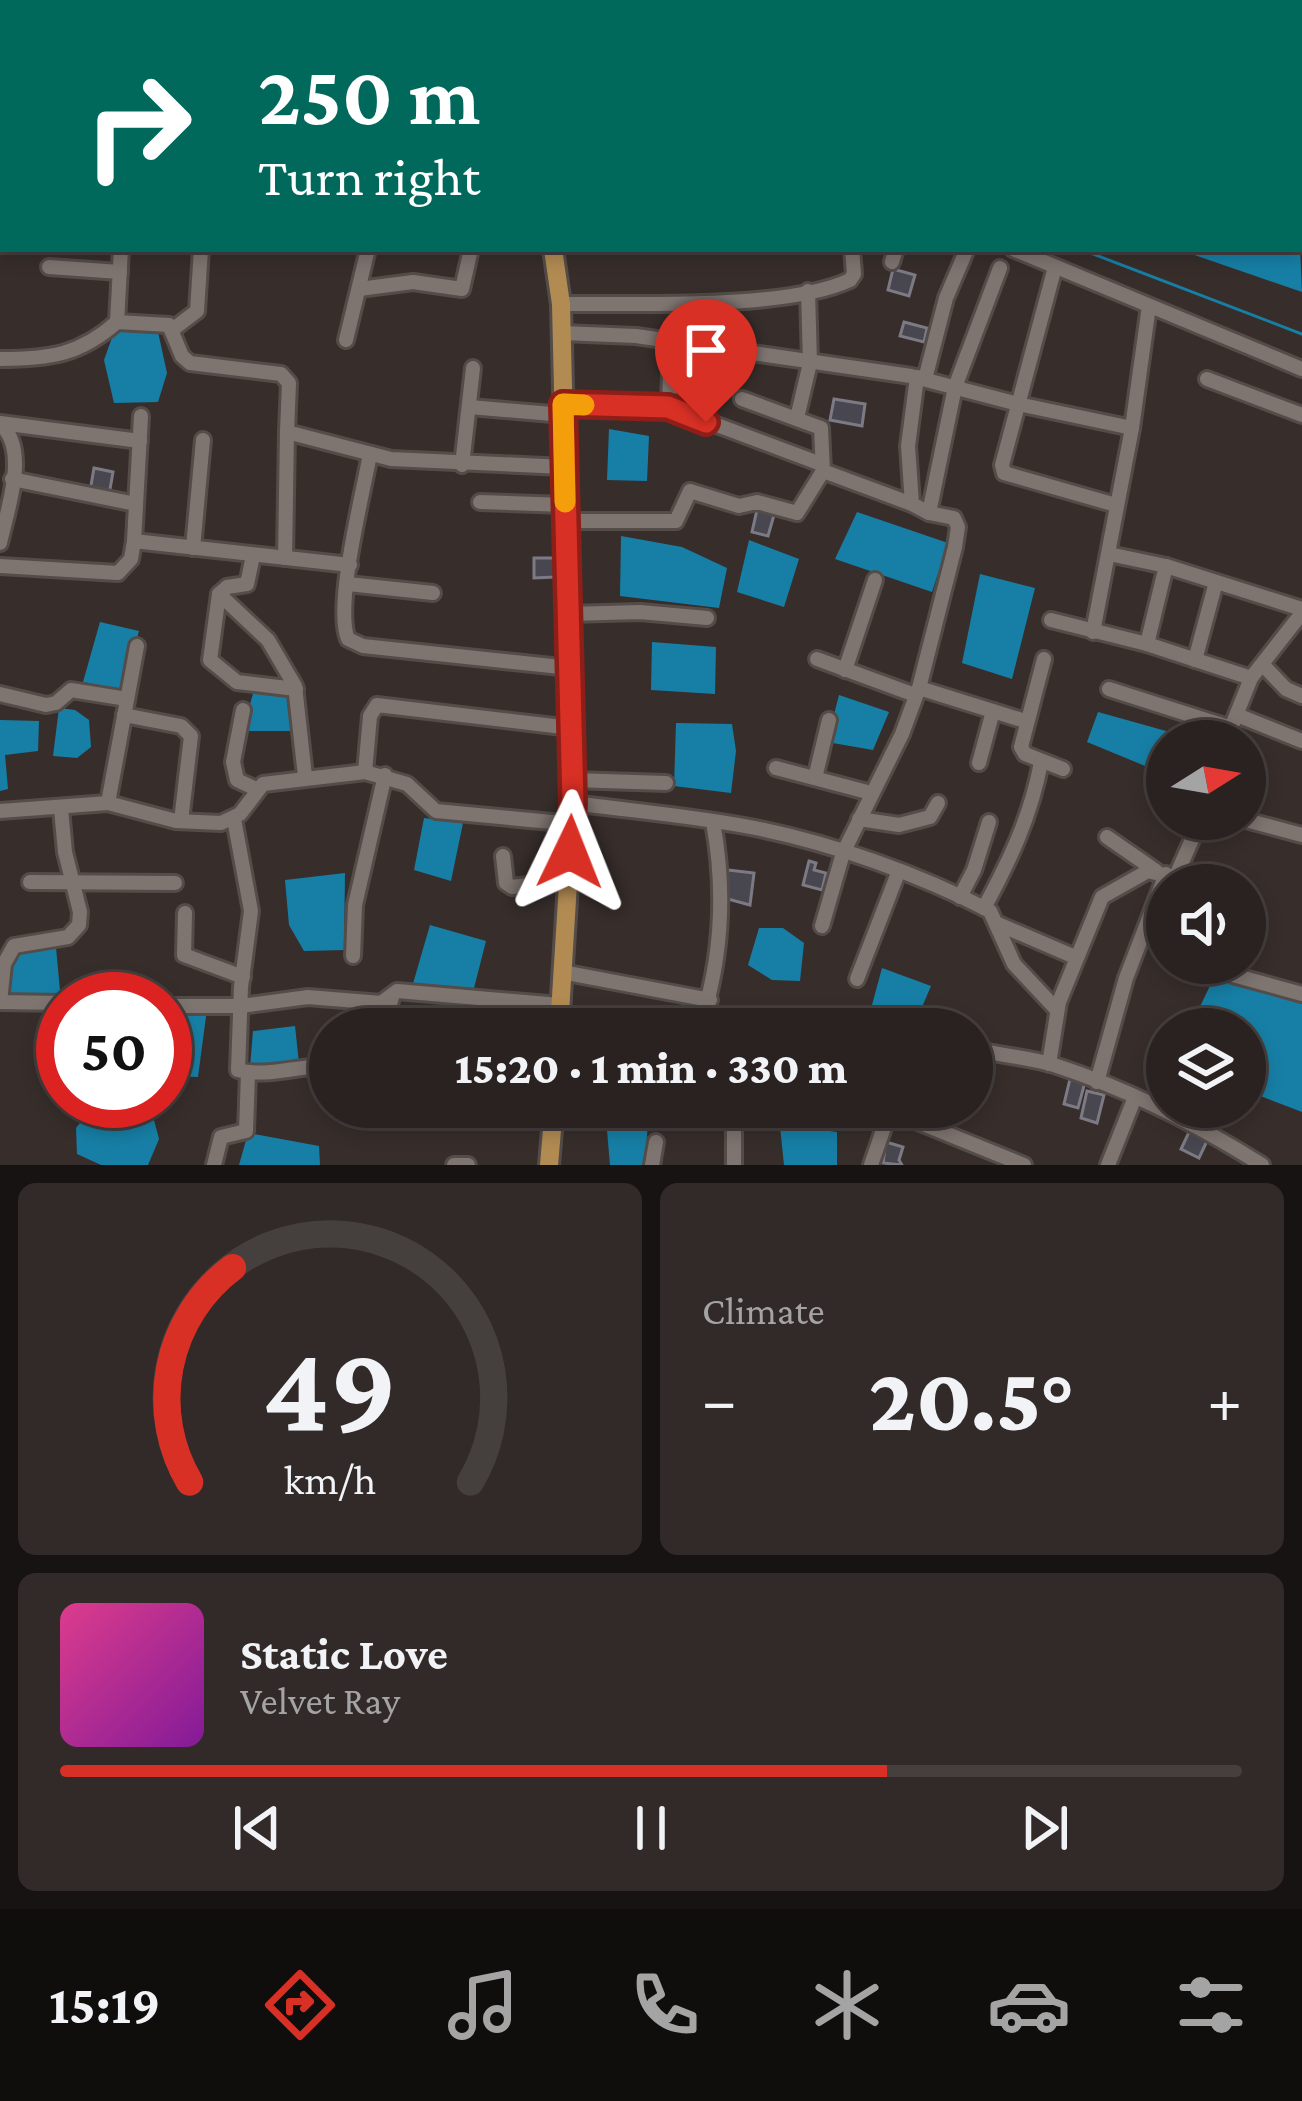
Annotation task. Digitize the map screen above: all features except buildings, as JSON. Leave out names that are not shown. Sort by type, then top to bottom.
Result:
[{"type":"main road","points":[[553,252],[561,304],[573,803],[560,1008]]},
{"type":"main road","points":[[549,1165],[552,1128]]},
{"type":"street","points":[[0,104],[0,141]]},
{"type":"street","points":[[117,322],[121,252]]},
{"type":"street","points":[[172,330],[196,310],[200,252]]},
{"type":"street","points":[[346,340],[367,252]]},
{"type":"street","points":[[359,289],[413,282],[463,289],[470,252]]},
{"type":"street","points":[[561,304],[708,302],[808,292],[850,280],[854,274],[851,252]]},
{"type":"street","points":[[912,504],[908,446],[921,378],[946,298],[967,252]]},
{"type":"street","points":[[1022,252],[1302,369]]},
{"type":"street","points":[[49,267],[120,272]]},
{"type":"street","points":[[1055,267],[1002,465],[1004,473],[1116,505]]},
{"type":"street","points":[[929,513],[955,387],[1000,268]]},
{"type":"street","points":[[797,418],[810,363],[808,292]]},
{"type":"street","points":[[1093,632],[1132,428],[1149,305]]},
{"type":"street","points":[[0,359],[80,349],[92,345],[117,322],[159,322],[172,330],[182,356],[190,363],[281,374],[289,383],[285,558]]},
{"type":"street","points":[[562,333],[671,341],[921,378],[1132,428]]},
{"type":"street","points":[[668,407],[671,341]]},
{"type":"street","points":[[462,465],[472,368]]},
{"type":"street","points":[[1207,379],[1302,415]]},
{"type":"street","points":[[480,502],[676,521],[690,490],[739,506],[757,502],[797,513],[822,468],[821,428],[742,399]]},
{"type":"street","points":[[470,407],[668,407],[929,513],[954,518],[958,527],[940,614],[917,691],[902,734],[843,853],[822,926]]},
{"type":"street","points":[[0,566],[118,573],[130,559],[134,541],[141,416]]},
{"type":"street","points":[[0,423],[140,441]]},
{"type":"street","points":[[0,423],[15,450],[0,543]]},
{"type":"street","points":[[286,432],[370,454],[462,465],[565,467]]},
{"type":"street","points":[[194,548],[203,440]]},
{"type":"street","points":[[370,454],[344,624],[352,643],[570,668]]},
{"type":"street","points":[[12,479],[136,504]]},
{"type":"street","points":[[134,541],[350,565]]},
{"type":"street","points":[[1109,554],[1166,566],[1302,611],[1251,678],[1235,720]]},
{"type":"street","points":[[253,556],[247,584],[227,587],[219,594],[212,663],[236,682],[296,689]]},
{"type":"street","points":[[1147,644],[1166,566]]},
{"type":"street","points":[[845,670],[875,580]]},
{"type":"street","points":[[1195,660],[1216,582]]},
{"type":"street","points":[[348,584],[433,593]]},
{"type":"street","points":[[219,594],[268,640],[296,689],[305,776]]},
{"type":"street","points":[[570,614],[640,612],[707,618]]},
{"type":"street","points":[[1051,620],[1147,644],[1251,678]]},
{"type":"street","points":[[108,803],[137,646]]},
{"type":"street","points":[[817,659],[1025,722]]},
{"type":"street","points":[[1044,659],[1021,746],[1024,754],[1063,770]]},
{"type":"street","points":[[1263,665],[1286,689],[1302,695]]},
{"type":"street","points":[[1109,689],[1207,720]]},
{"type":"street","points":[[0,694],[46,705],[71,690],[188,730],[190,763],[181,821]]},
{"type":"street","points":[[365,772],[370,716],[377,705],[572,728]]},
{"type":"street","points":[[243,710],[233,762],[235,776],[256,789]]},
{"type":"street","points":[[979,763],[993,711]]},
{"type":"street","points":[[815,778],[829,720]]},
{"type":"street","points":[[1266,734],[1302,741]]},
{"type":"street","points":[[984,908],[1016,848],[1033,803],[1041,762]]},
{"type":"street","points":[[776,768],[871,793]]},
{"type":"street","points":[[0,811],[108,803],[181,821],[221,824],[234,819],[256,789],[274,780],[365,772],[406,784],[436,811],[572,824]]},
{"type":"street","points":[[352,956],[355,905],[385,776]]},
{"type":"street","points":[[572,780],[666,783]]},
{"type":"street","points":[[573,803],[757,828],[843,853],[960,897],[984,908],[998,924],[1014,964],[1057,1010]]},
{"type":"street","points":[[860,819],[908,824],[930,817],[938,803]]},
{"type":"street","points":[[36,1003],[0,1002],[4,964],[14,946],[68,937],[79,925],[62,809]]},
{"type":"street","points":[[234,819],[250,894],[238,1070],[248,1073],[309,1065]]},
{"type":"street","points":[[707,1008],[722,902],[713,822]]},
{"type":"street","points":[[960,897],[989,822]]},
{"type":"street","points":[[1266,825],[1302,835]]},
{"type":"street","points":[[1106,837],[1149,864]]},
{"type":"street","points":[[503,856],[506,883],[512,887],[569,880]]},
{"type":"street","points":[[857,979],[898,873]]},
{"type":"street","points":[[29,882],[175,883]]},
{"type":"street","points":[[1049,1064],[1057,1010],[1102,897],[1109,890],[1146,882]]},
{"type":"street","points":[[185,914],[184,955],[243,977]]},
{"type":"street","points":[[998,924],[1075,957]]},
{"type":"street","points":[[1097,1082],[1126,978],[1146,932]]},
{"type":"street","points":[[562,972],[710,1000]]},
{"type":"street","points":[[1266,984],[1302,994]]},
{"type":"street","points":[[389,1008],[393,992]]},
{"type":"street","points":[[192,1006],[241,1006],[308,997],[381,1003],[393,992],[560,1005]]},
{"type":"street","points":[[993,1052],[1049,1064],[1135,1097],[1201,1126],[1260,1164]]},
{"type":"street","points":[[214,1165],[221,1137],[246,1131],[248,1073]]},
{"type":"street","points":[[1108,1165],[1135,1097]]},
{"type":"street","points":[[734,1128],[734,1165]]},
{"type":"street","points":[[871,1165],[884,1128]]},
{"type":"street","points":[[935,1128],[1016,1163]]},
{"type":"street","points":[[652,1165],[656,1142]]},
{"type":"street","points":[[454,1165],[468,1165]]},
{"type":"water","points":[[1186,252],[1300,252],[1302,292]]},
{"type":"water","points":[[114,332],[158,332],[167,373],[158,402],[114,403],[104,360]]},
{"type":"water","points":[[609,429],[649,436],[647,481],[607,480]]},
{"type":"water","points":[[857,512],[948,543],[932,592],[835,559]]},
{"type":"water","points":[[621,536],[682,547],[727,568],[719,608],[620,596]]},
{"type":"water","points":[[749,540],[799,559],[784,607],[737,592]]},
{"type":"water","points":[[980,574],[1035,588],[1012,679],[962,663]]},
{"type":"water","points":[[100,622],[139,631],[122,690],[83,682]]},
{"type":"water","points":[[652,642],[716,647],[715,694],[651,690]]},
{"type":"water","points":[[255,687],[294,692],[291,731],[238,731],[240,706],[250,704]]},
{"type":"water","points":[[839,695],[889,712],[873,750],[827,742]]},
{"type":"water","points":[[59,708],[75,710],[89,720],[91,747],[77,758],[53,756]]},
{"type":"water","points":[[1098,712],[1146,725],[1146,766],[1087,742]]},
{"type":"water","points":[[0,720],[39,721],[38,751],[5,755],[8,789],[0,791]]},
{"type":"water","points":[[676,723],[732,724],[736,751],[731,793],[674,786]]},
{"type":"water","points":[[424,818],[463,823],[451,881],[414,870]]},
{"type":"water","points":[[345,873],[344,950],[304,951],[289,925],[285,880]]},
{"type":"water","points":[[430,925],[486,941],[474,988],[412,987]]},
{"type":"water","points":[[759,928],[783,928],[804,943],[800,981],[772,980],[748,965]]},
{"type":"water","points":[[56,948],[58,972],[36,972],[36,1001],[6,1001],[9,963],[20,954]]},
{"type":"water","points":[[882,968],[931,986],[922,1008],[872,1005]]},
{"type":"water","points":[[1211,984],[1254,984],[1302,998],[1302,1112],[1266,1098],[1266,1008],[1199,1008]]},
{"type":"water","points":[[192,1008],[207,1009],[198,1077],[192,1077]]},
{"type":"water","points":[[295,1026],[299,1063],[250,1067],[253,1031]]},
{"type":"water","points":[[76,1128],[156,1128],[159,1139],[148,1165],[101,1165],[77,1154]]},
{"type":"water","points":[[607,1128],[648,1128],[645,1165],[610,1165]]},
{"type":"water","points":[[780,1128],[837,1132],[837,1165],[784,1165]]},
{"type":"water","points":[[248,1133],[319,1146],[320,1165],[239,1165]]},
{"type":"waterway","points":[[1088,252],[1302,334]]},
{"type":"slow traffic","points":[[565,502],[563,404],[584,405]]},
{"type":"route","points":[[570,852],[573,803],[563,404],[668,407],[706,422]]}]
